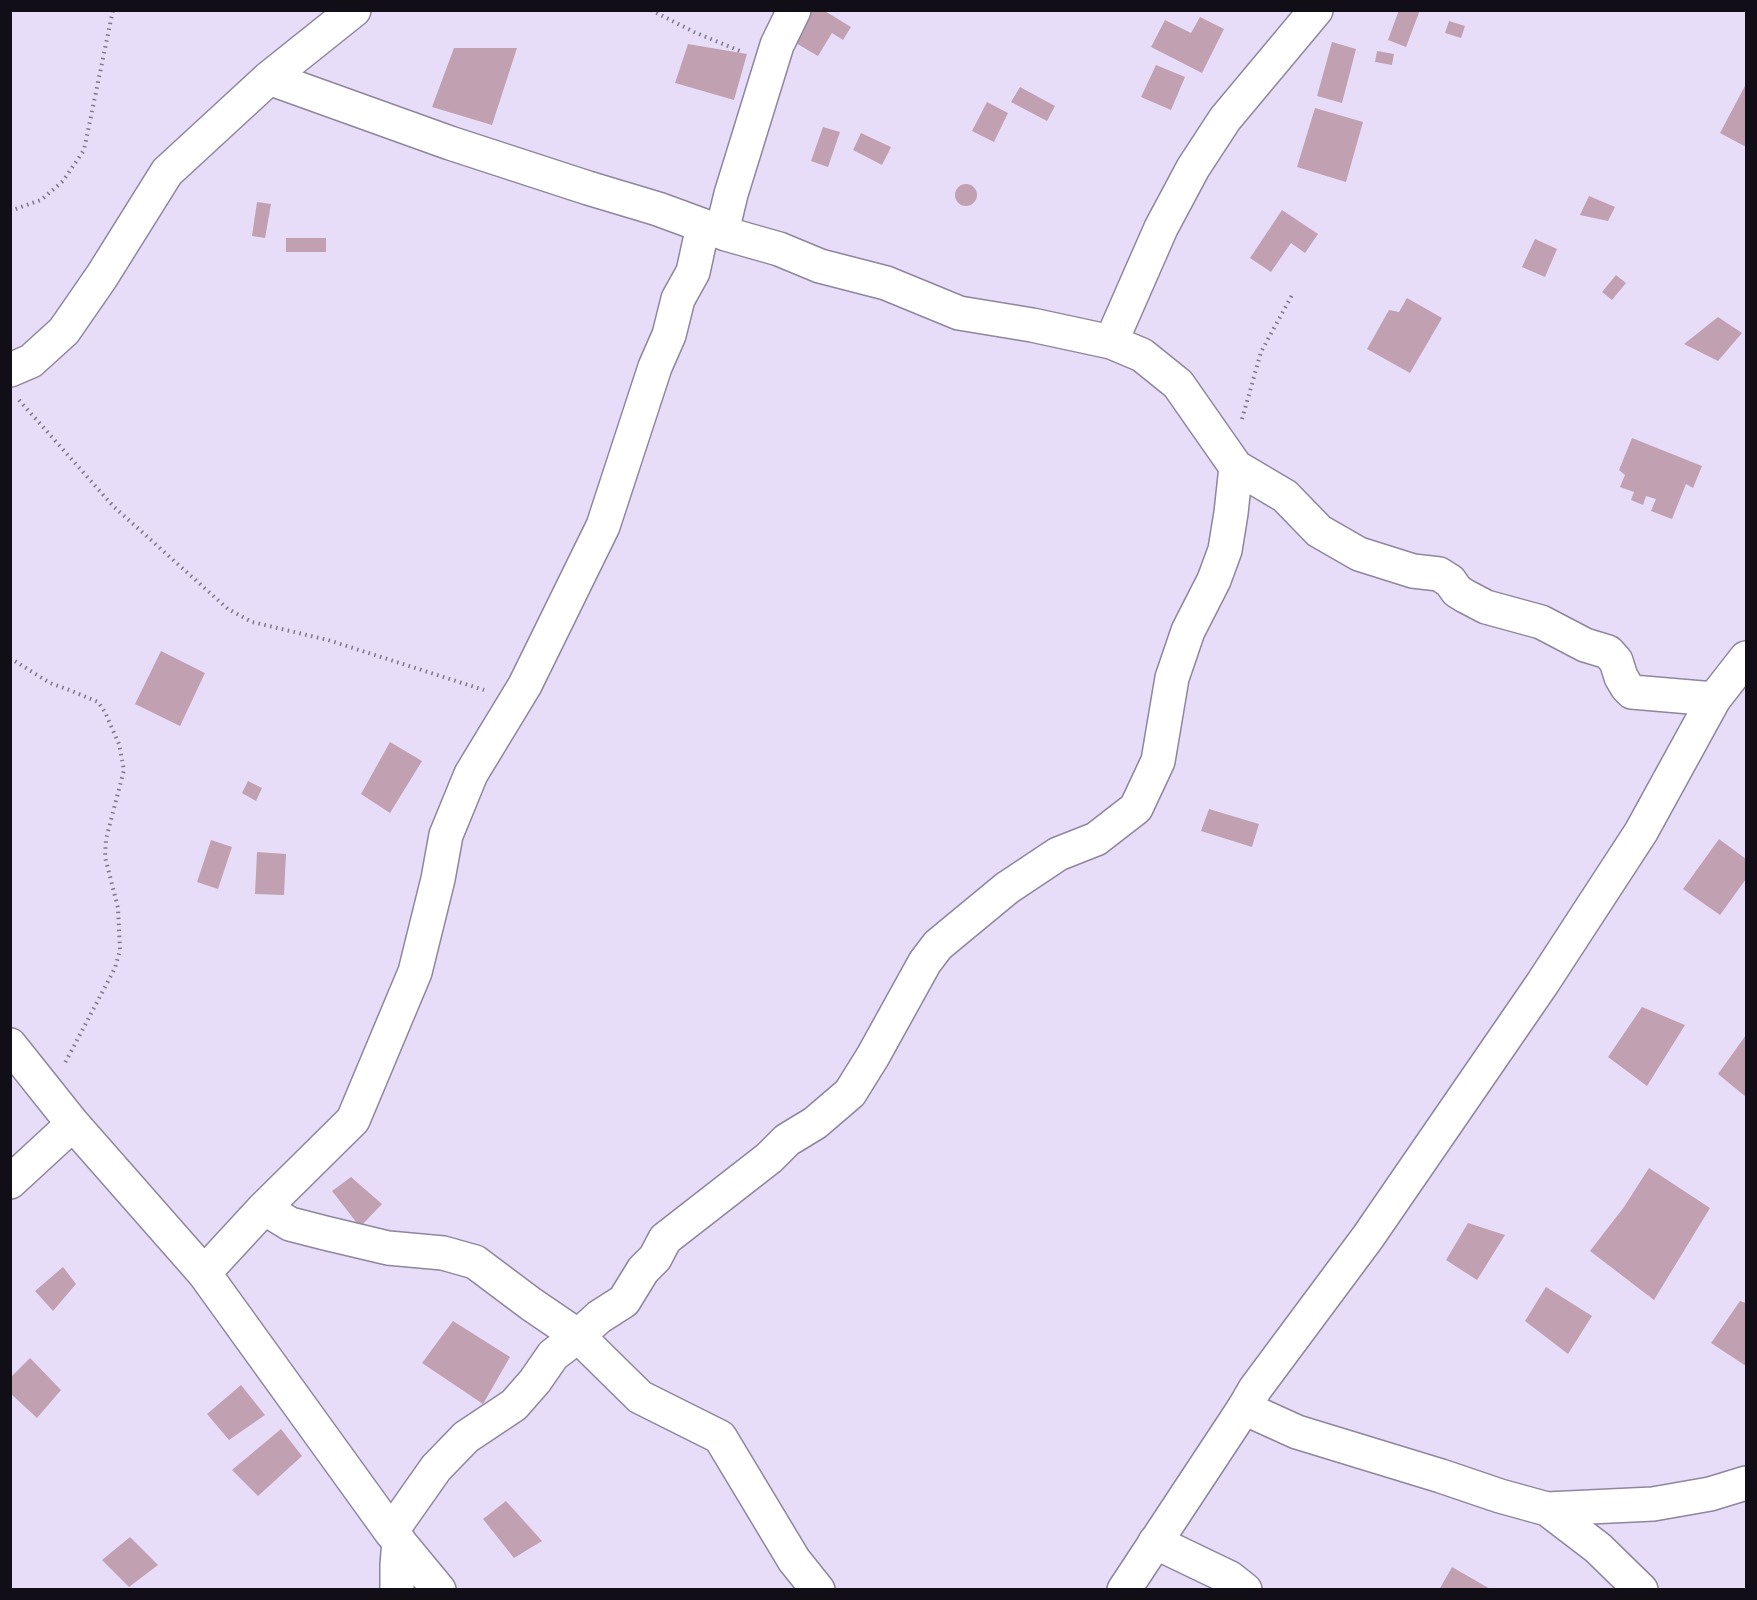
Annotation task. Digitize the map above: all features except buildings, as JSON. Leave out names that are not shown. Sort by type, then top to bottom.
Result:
[{"type":"street","points":[[14,384],[31,361],[64,331],[102,276],[167,172],[269,78],[354,10]]},
{"type":"street","points":[[204,1273],[264,1208],[353,1120],[415,972],[438,879],[446,835],[471,774],[525,685],[603,526],[655,368],[669,335],[678,299],[714,230],[725,219],[777,45],[794,10]]},
{"type":"street","points":[[1111,342],[1161,228],[1193,168],[1225,119],[1316,10]]},
{"type":"street","points":[[269,78],[450,143],[658,209],[714,230],[779,249],[820,266],[886,283],[959,313],[1032,325],[1111,342],[1142,355],[1178,384],[1236,467],[1285,496],[1318,531],[1359,554],[1413,571],[1439,574],[1450,581],[1465,597],[1486,607],[1541,622],[1585,645],[1608,652],[1616,661],[1621,677],[1632,692],[1714,699]]},
{"type":"street","points":[[397,1590],[395,1537],[436,1468],[466,1437],[514,1405],[536,1381],[553,1355],[599,1317],[624,1301],[643,1270],[655,1258],[665,1239],[769,1158],[787,1140],[815,1123],[850,1093],[925,962],[938,945],[1007,888],[1058,854],[1096,839],[1136,808],[1158,761],[1172,678],[1188,631],[1214,580],[1225,550],[1236,467]]},
{"type":"street","points":[[1124,1590],[1255,1389],[1368,1237],[1542,984],[1641,832],[1714,699],[1746,658]]},
{"type":"street","points":[[10,1046],[73,1124],[204,1273],[395,1537],[439,1590]]},
{"type":"street","points":[[10,1182],[73,1124]]},
{"type":"street","points":[[264,1208],[290,1224],[316,1231],[388,1248],[443,1253],[475,1262],[578,1336],[640,1397],[720,1437],[794,1560],[818,1590]]},
{"type":"street","points":[[1244,1408],[1297,1432],[1547,1509],[1653,1504],[1710,1494],[1746,1483]]},
{"type":"street","points":[[1547,1509],[1598,1548],[1641,1590]]},
{"type":"street","points":[[1155,1542],[1230,1578],[1245,1590]]},
{"type":"path","points":[[10,211],[41,200],[63,181],[84,150],[113,10]]},
{"type":"path","points":[[651,10],[693,32],[771,64]]},
{"type":"path","points":[[1236,467],[1238,434],[1261,352],[1292,295]]},
{"type":"path","points":[[14,384],[114,507],[228,609],[252,622],[328,640],[516,700]]},
{"type":"path","points":[[10,658],[50,683],[98,702],[119,744],[124,770],[106,839],[105,856],[118,908],[120,950],[115,968],[48,1093]]}]
